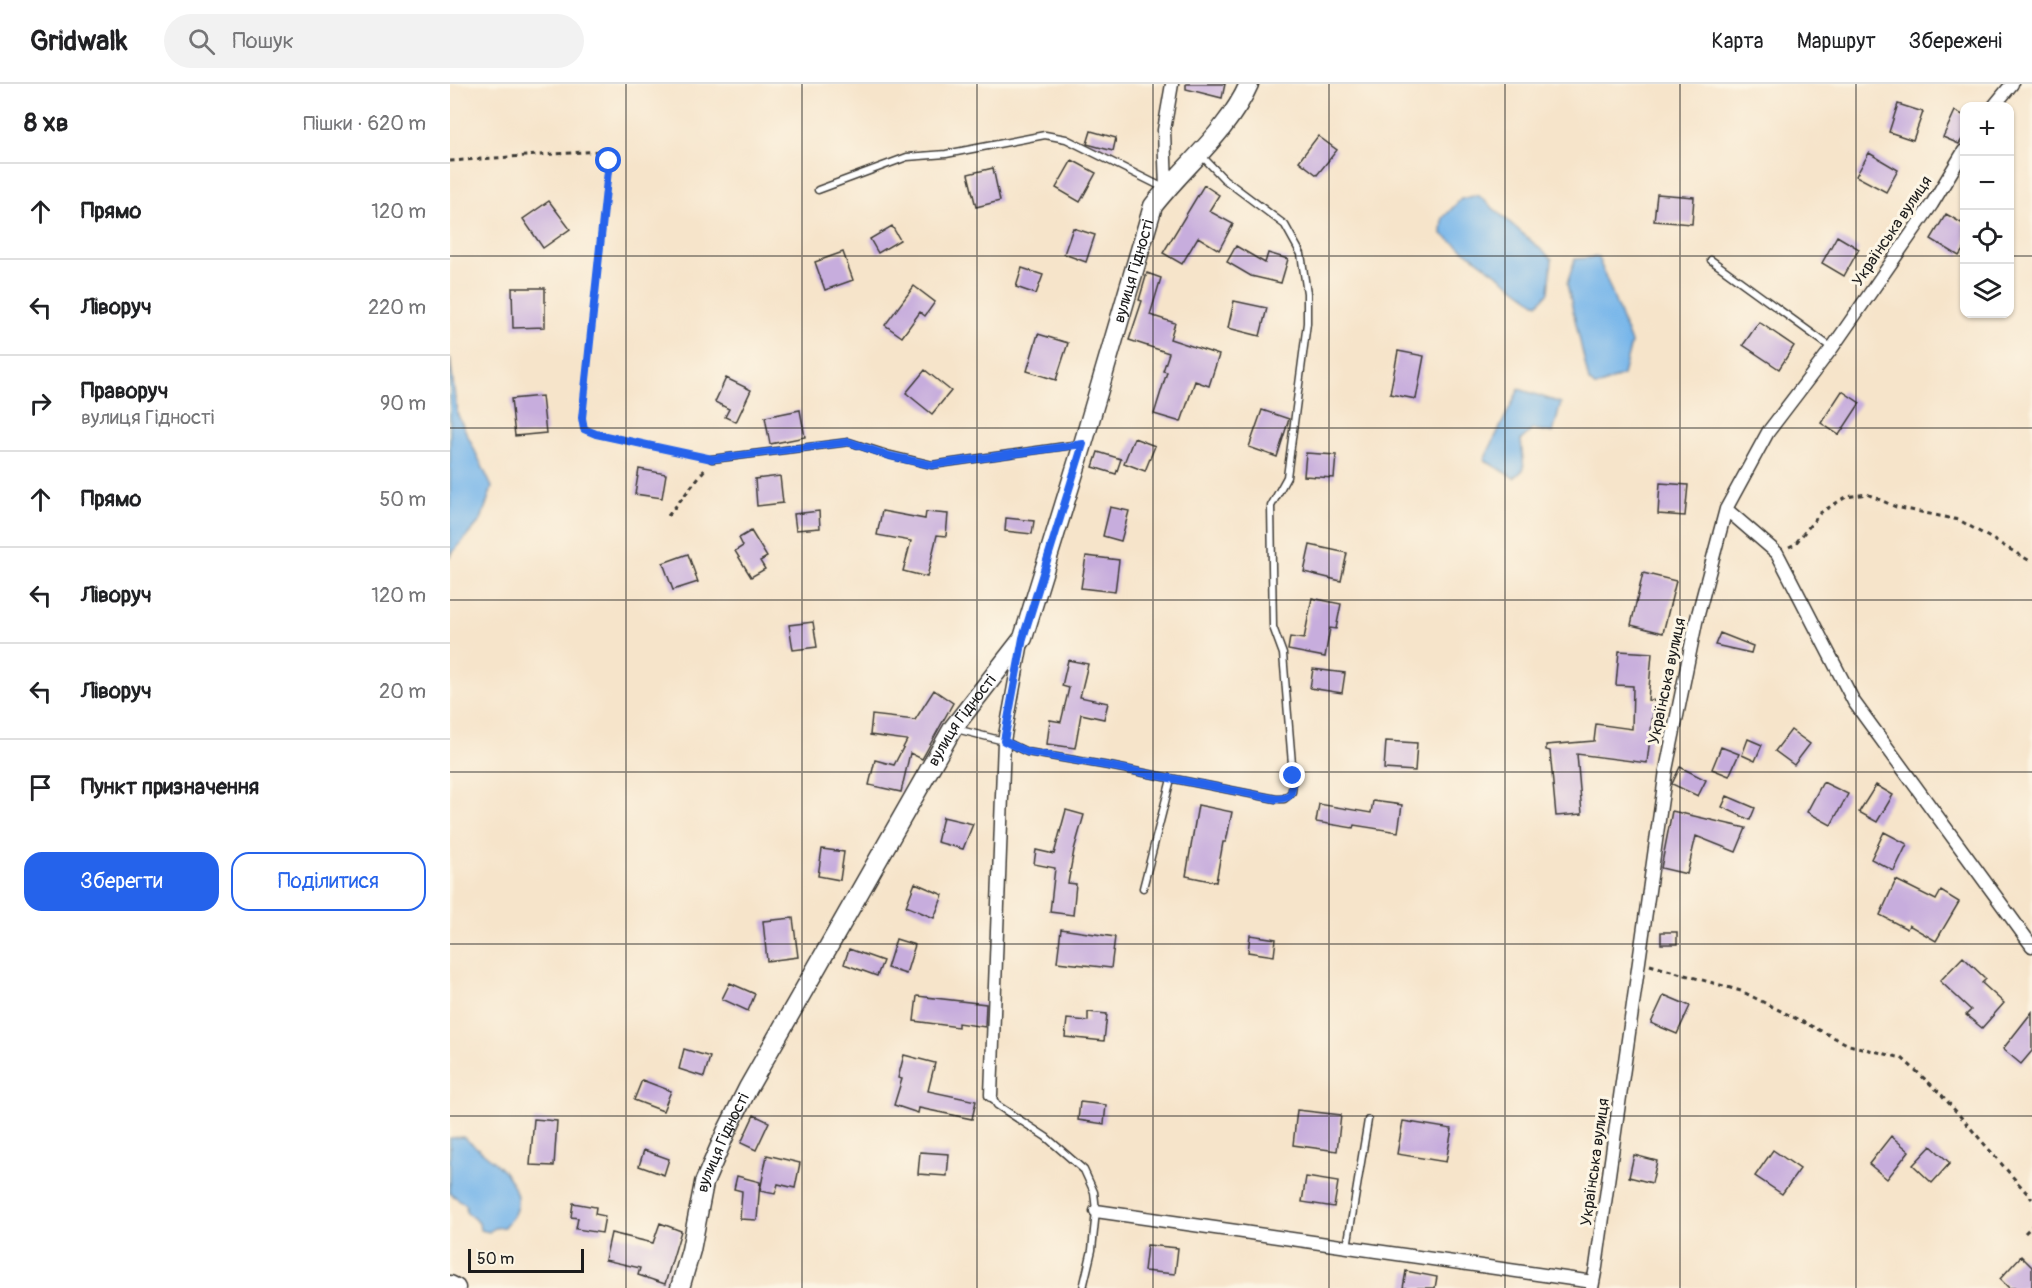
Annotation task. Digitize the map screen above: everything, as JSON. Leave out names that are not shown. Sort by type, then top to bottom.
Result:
[{"type":"street","points":[[1166,189],[1164,130],[1172,84]]},
{"type":"street","name":"вулиця Гідності","points":[[680,1288],[691,1250],[704,1183],[748,1088],[953,728],[1023,638],[1153,206],[1200,154],[1242,100],[1249,84]]},
{"type":"street","points":[[1997,102],[2012,84]]},
{"type":"street","name":"Українська вулиця","points":[[1592,1285],[1666,771],[1696,621],[1726,509],[1768,432],[1832,348],[1962,156]]},
{"type":"street","points":[[1726,509],[1777,554],[1854,702],[2032,946]]},
{"type":"street","points":[[991,1095],[1004,741],[1023,638]]},
{"type":"street","points":[[1096,1210],[1592,1285]]},
{"type":"street","points":[[450,1285],[456,1288]]},
{"type":"lane","points":[[818,190],[907,157],[946,154],[1045,135],[1066,139],[1166,189]]},
{"type":"lane","points":[[953,728],[1004,741],[1027,752],[1276,799],[1284,799],[1292,792],[1293,776],[1283,654],[1273,627],[1271,506],[1287,477],[1307,323],[1307,293],[1301,255],[1285,225],[1254,199],[1224,179],[1200,154]]},
{"type":"lane","points":[[1711,260],[1832,348]]},
{"type":"lane","points":[[712,459],[849,442],[890,456],[932,465],[1083,444]]},
{"type":"lane","points":[[1143,888],[1171,779]]},
{"type":"lane","points":[[991,1095],[997,1105],[1046,1137],[1084,1170],[1094,1192],[1096,1210],[1092,1250],[1083,1288]]},
{"type":"lane","points":[[1347,1247],[1368,1120]]},
{"type":"path","points":[[450,161],[600,151],[607,154],[609,161],[582,418],[584,429],[596,434],[712,459],[668,516]]},
{"type":"path","points":[[1777,554],[1795,544],[1820,513],[1846,497],[1867,494],[1896,507],[1959,520],[2032,562]]},
{"type":"path","points":[[1640,962],[1740,991],[1849,1044],[1902,1058],[1940,1094],[2032,1199]]},
{"type":"path","points":[[2025,1233],[2032,1226]]},
{"type":"water","points":[[1478,195],[1552,259],[1549,292],[1538,304],[1442,234],[1443,218],[1461,199]]},
{"type":"water","points":[[1598,257],[1631,343],[1623,375],[1596,387],[1589,381],[1567,284],[1575,259]]},
{"type":"water","points":[[450,357],[457,413],[492,487],[481,520],[450,557]]},
{"type":"water","points":[[1519,389],[1561,403],[1553,433],[1533,429],[1521,440],[1524,469],[1514,478],[1484,460]]},
{"type":"water","points":[[463,1137],[503,1170],[511,1181],[516,1192],[517,1204],[513,1216],[504,1227],[494,1228],[489,1232],[480,1230],[479,1223],[466,1212],[466,1205],[450,1193],[450,1138]]},
{"type":"building","points":[[1186,84],[1225,84],[1222,98],[1186,89]]},
{"type":"building","points":[[1898,104],[1923,112],[1913,140],[1889,132]]},
{"type":"building","points":[[1955,111],[1960,114],[1959,144],[1943,137]]},
{"type":"building","points":[[1091,131],[1116,138],[1113,151],[1087,144]]},
{"type":"building","points":[[1318,136],[1337,150],[1317,175],[1299,161]]},
{"type":"building","points":[[1869,153],[1898,170],[1886,192],[1856,176]]},
{"type":"building","points":[[1072,160],[1096,173],[1080,202],[1056,188]]},
{"type":"building","points":[[993,168],[1000,201],[976,207],[968,174]]},
{"type":"building","points":[[1204,185],[1219,195],[1209,211],[1233,224],[1219,250],[1198,237],[1182,264],[1163,253]]},
{"type":"building","points":[[1657,194],[1694,197],[1692,224],[1654,221]]},
{"type":"building","points":[[549,201],[570,229],[543,248],[523,219]]},
{"type":"building","points":[[1946,214],[1960,222],[1959,256],[1931,239]]},
{"type":"building","points":[[892,226],[900,240],[878,253],[870,239]]},
{"type":"building","points":[[1073,228],[1095,235],[1086,262],[1064,254]]},
{"type":"building","points":[[1837,236],[1859,249],[1844,276],[1822,263]]},
{"type":"building","points":[[1236,246],[1265,263],[1268,253],[1288,259],[1281,283],[1251,276],[1227,262]]},
{"type":"building","points":[[843,252],[853,280],[825,290],[815,262]]},
{"type":"building","points":[[1022,268],[1043,275],[1036,294],[1016,287]]},
{"type":"building","points":[[1147,273],[1161,278],[1150,315],[1175,323],[1170,339],[1219,355],[1209,386],[1195,381],[1181,422],[1154,414],[1167,372],[1163,371],[1169,353],[1129,340],[1142,301],[1139,300]]},
{"type":"building","points":[[914,286],[935,302],[925,316],[920,312],[902,337],[885,325]]},
{"type":"building","points":[[512,288],[545,288],[545,327],[513,328]]},
{"type":"building","points":[[1234,301],[1267,308],[1260,336],[1228,328]]},
{"type":"building","points":[[1759,322],[1794,346],[1779,369],[1743,345]]},
{"type":"building","points":[[1038,334],[1068,343],[1056,380],[1027,371]]},
{"type":"building","points":[[1398,351],[1424,356],[1416,399],[1390,394]]},
{"type":"building","points":[[925,370],[951,391],[932,414],[906,393]]},
{"type":"building","points":[[726,378],[751,390],[736,422],[725,417],[729,409],[715,402]]},
{"type":"building","points":[[1842,391],[1860,403],[1839,435],[1821,423]]},
{"type":"building","points":[[542,396],[546,433],[515,436],[511,399]]},
{"type":"building","points":[[800,410],[805,437],[770,444],[765,417]]},
{"type":"building","points":[[1262,410],[1289,419],[1277,457],[1249,447]]},
{"type":"building","points":[[1134,438],[1155,446],[1145,471],[1124,463]]},
{"type":"building","points":[[1098,452],[1121,459],[1116,474],[1093,467]]},
{"type":"building","points":[[1306,453],[1336,455],[1334,478],[1304,476]]},
{"type":"building","points":[[639,469],[666,474],[662,498],[635,494]]},
{"type":"building","points":[[780,476],[783,503],[757,506],[755,479]]},
{"type":"building","points":[[1660,483],[1688,485],[1685,516],[1658,514]]},
{"type":"building","points":[[1110,507],[1129,511],[1121,541],[1103,536]]},
{"type":"building","points":[[819,511],[820,528],[796,530],[794,514]]},
{"type":"building","points":[[882,511],[925,519],[926,512],[948,514],[946,536],[937,535],[927,577],[903,571],[911,541],[877,535]]},
{"type":"building","points":[[1006,518],[1034,521],[1032,534],[1005,531]]},
{"type":"building","points":[[751,531],[767,557],[760,561],[765,569],[751,577],[735,551],[743,546],[739,538]]},
{"type":"building","points":[[1310,545],[1347,553],[1341,581],[1304,572]]},
{"type":"building","points":[[688,554],[698,582],[673,590],[663,563]]},
{"type":"building","points":[[1086,556],[1119,560],[1115,592],[1081,588]]},
{"type":"building","points":[[1643,573],[1676,581],[1663,633],[1631,625]]},
{"type":"building","points":[[1312,598],[1341,604],[1336,629],[1330,628],[1325,657],[1288,650],[1290,637],[1304,639]]},
{"type":"building","points":[[813,622],[817,647],[793,650],[789,625]]},
{"type":"building","points":[[1720,633],[1753,646],[1751,653],[1715,645]]},
{"type":"building","points":[[1619,651],[1652,653],[1648,700],[1662,701],[1662,715],[1653,714],[1647,763],[1577,754],[1582,814],[1556,816],[1550,751],[1546,750],[1546,745],[1594,741],[1596,724],[1632,729],[1633,686],[1616,685]]},
{"type":"building","points":[[1068,660],[1088,664],[1080,697],[1108,703],[1104,719],[1081,714],[1075,748],[1047,744],[1050,720],[1061,722],[1069,688],[1062,686]]},
{"type":"building","points":[[1313,669],[1345,673],[1342,693],[1310,688]]},
{"type":"building","points":[[934,690],[953,703],[922,759],[910,753],[901,792],[869,785],[875,760],[894,765],[907,740],[870,735],[872,715],[915,720]]},
{"type":"building","points":[[1791,730],[1810,744],[1794,765],[1775,751]]},
{"type":"building","points":[[1748,739],[1762,745],[1755,761],[1742,755]]},
{"type":"building","points":[[1386,741],[1417,743],[1415,771],[1384,769]]},
{"type":"building","points":[[1721,747],[1739,754],[1729,776],[1712,769]]},
{"type":"building","points":[[1680,767],[1706,780],[1698,796],[1672,784]]},
{"type":"building","points":[[1823,782],[1848,794],[1831,825],[1807,812]]},
{"type":"building","points":[[1876,785],[1893,795],[1877,822],[1859,812]]},
{"type":"building","points":[[1727,796],[1755,808],[1750,820],[1722,807]]},
{"type":"building","points":[[1373,801],[1402,805],[1398,832],[1316,822],[1319,804],[1371,813]]},
{"type":"building","points":[[1198,805],[1232,812],[1226,842],[1223,842],[1216,882],[1186,876]]},
{"type":"building","points":[[1066,810],[1084,815],[1068,883],[1076,884],[1073,915],[1050,912],[1055,868],[1034,864],[1036,850],[1054,854]]},
{"type":"building","points":[[1672,811],[1746,828],[1736,852],[1696,836],[1687,874],[1661,868]]},
{"type":"building","points":[[943,817],[973,824],[963,849],[937,842]]},
{"type":"building","points":[[1884,832],[1907,844],[1894,871],[1871,859]]},
{"type":"building","points":[[822,849],[844,852],[840,880],[818,876]]},
{"type":"building","points":[[1896,880],[1936,900],[1941,891],[1959,902],[1936,941],[1909,925],[1907,929],[1880,915]]},
{"type":"building","points":[[915,883],[943,895],[934,918],[906,906]]},
{"type":"building","points":[[793,918],[798,957],[767,961],[763,921]]},
{"type":"building","points":[[1061,929],[1115,937],[1111,968],[1057,962]]},
{"type":"building","points":[[1661,932],[1677,932],[1677,944],[1661,944]]},
{"type":"building","points":[[1250,935],[1276,939],[1274,956],[1248,952]]},
{"type":"building","points":[[896,939],[915,945],[906,974],[887,968]]},
{"type":"building","points":[[849,949],[883,961],[877,976],[844,964]]},
{"type":"building","points":[[1963,957],[1986,979],[1982,983],[2004,1003],[1982,1028],[1966,1015],[1971,1010],[1940,981]]},
{"type":"building","points":[[730,983],[755,994],[748,1011],[722,999]]},
{"type":"building","points":[[1664,995],[1690,1006],[1677,1034],[1651,1023]]},
{"type":"building","points":[[917,996],[986,1004],[985,1027],[958,1023],[958,1027],[914,1021]]},
{"type":"building","points":[[1088,1012],[1107,1014],[1104,1041],[1065,1037],[1067,1019],[1088,1021]]},
{"type":"building","points":[[2032,1012],[2032,1051],[2021,1064],[2003,1049]]},
{"type":"building","points":[[684,1049],[710,1057],[704,1077],[679,1069]]},
{"type":"building","points":[[904,1055],[935,1063],[928,1091],[976,1101],[972,1119],[919,1108],[918,1113],[894,1105],[902,1079],[898,1078]]},
{"type":"building","points":[[642,1080],[671,1091],[663,1111],[634,1100]]},
{"type":"building","points":[[1080,1102],[1106,1105],[1104,1124],[1078,1120]]},
{"type":"building","points":[[1297,1110],[1341,1115],[1337,1151],[1293,1145]]},
{"type":"building","points":[[754,1115],[769,1122],[756,1150],[741,1143]]},
{"type":"building","points":[[534,1119],[557,1121],[554,1166],[530,1165]]},
{"type":"building","points":[[1403,1121],[1452,1129],[1446,1162],[1397,1154]]},
{"type":"building","points":[[1891,1136],[1909,1151],[1887,1179],[1869,1164]]},
{"type":"building","points":[[1931,1146],[1950,1163],[1932,1183],[1913,1165]]},
{"type":"building","points":[[644,1150],[669,1159],[664,1175],[639,1166]]},
{"type":"building","points":[[1773,1150],[1800,1169],[1782,1194],[1755,1176]]},
{"type":"building","points":[[920,1152],[949,1154],[947,1176],[918,1174]]},
{"type":"building","points":[[767,1155],[800,1163],[795,1188],[778,1184],[775,1194],[760,1191]]},
{"type":"building","points":[[1634,1155],[1657,1161],[1652,1183],[1629,1177]]},
{"type":"building","points":[[737,1176],[760,1182],[757,1220],[740,1219],[742,1191],[734,1189]]},
{"type":"building","points":[[1306,1177],[1338,1182],[1334,1207],[1302,1202]]},
{"type":"building","points":[[573,1203],[596,1207],[595,1214],[605,1216],[602,1233],[576,1229],[578,1218],[571,1217]]},
{"type":"building","points":[[660,1223],[681,1231],[665,1284],[638,1275],[640,1268],[605,1260],[611,1233],[653,1243]]},
{"type":"building","points":[[1147,1245],[1178,1248],[1175,1274],[1144,1271]]},
{"type":"building","points":[[2021,1256],[2032,1267],[2032,1288],[2009,1288],[2000,1279]]},
{"type":"building","points":[[1406,1271],[1437,1277],[1435,1288],[1403,1288]]},
{"type":"route","points":[[609,161],[582,418],[584,429],[596,434],[712,459],[849,442],[890,456],[932,465],[1083,444],[1023,638],[1004,741],[1027,752],[1276,799],[1289,797],[1292,792],[1293,776]]}]
